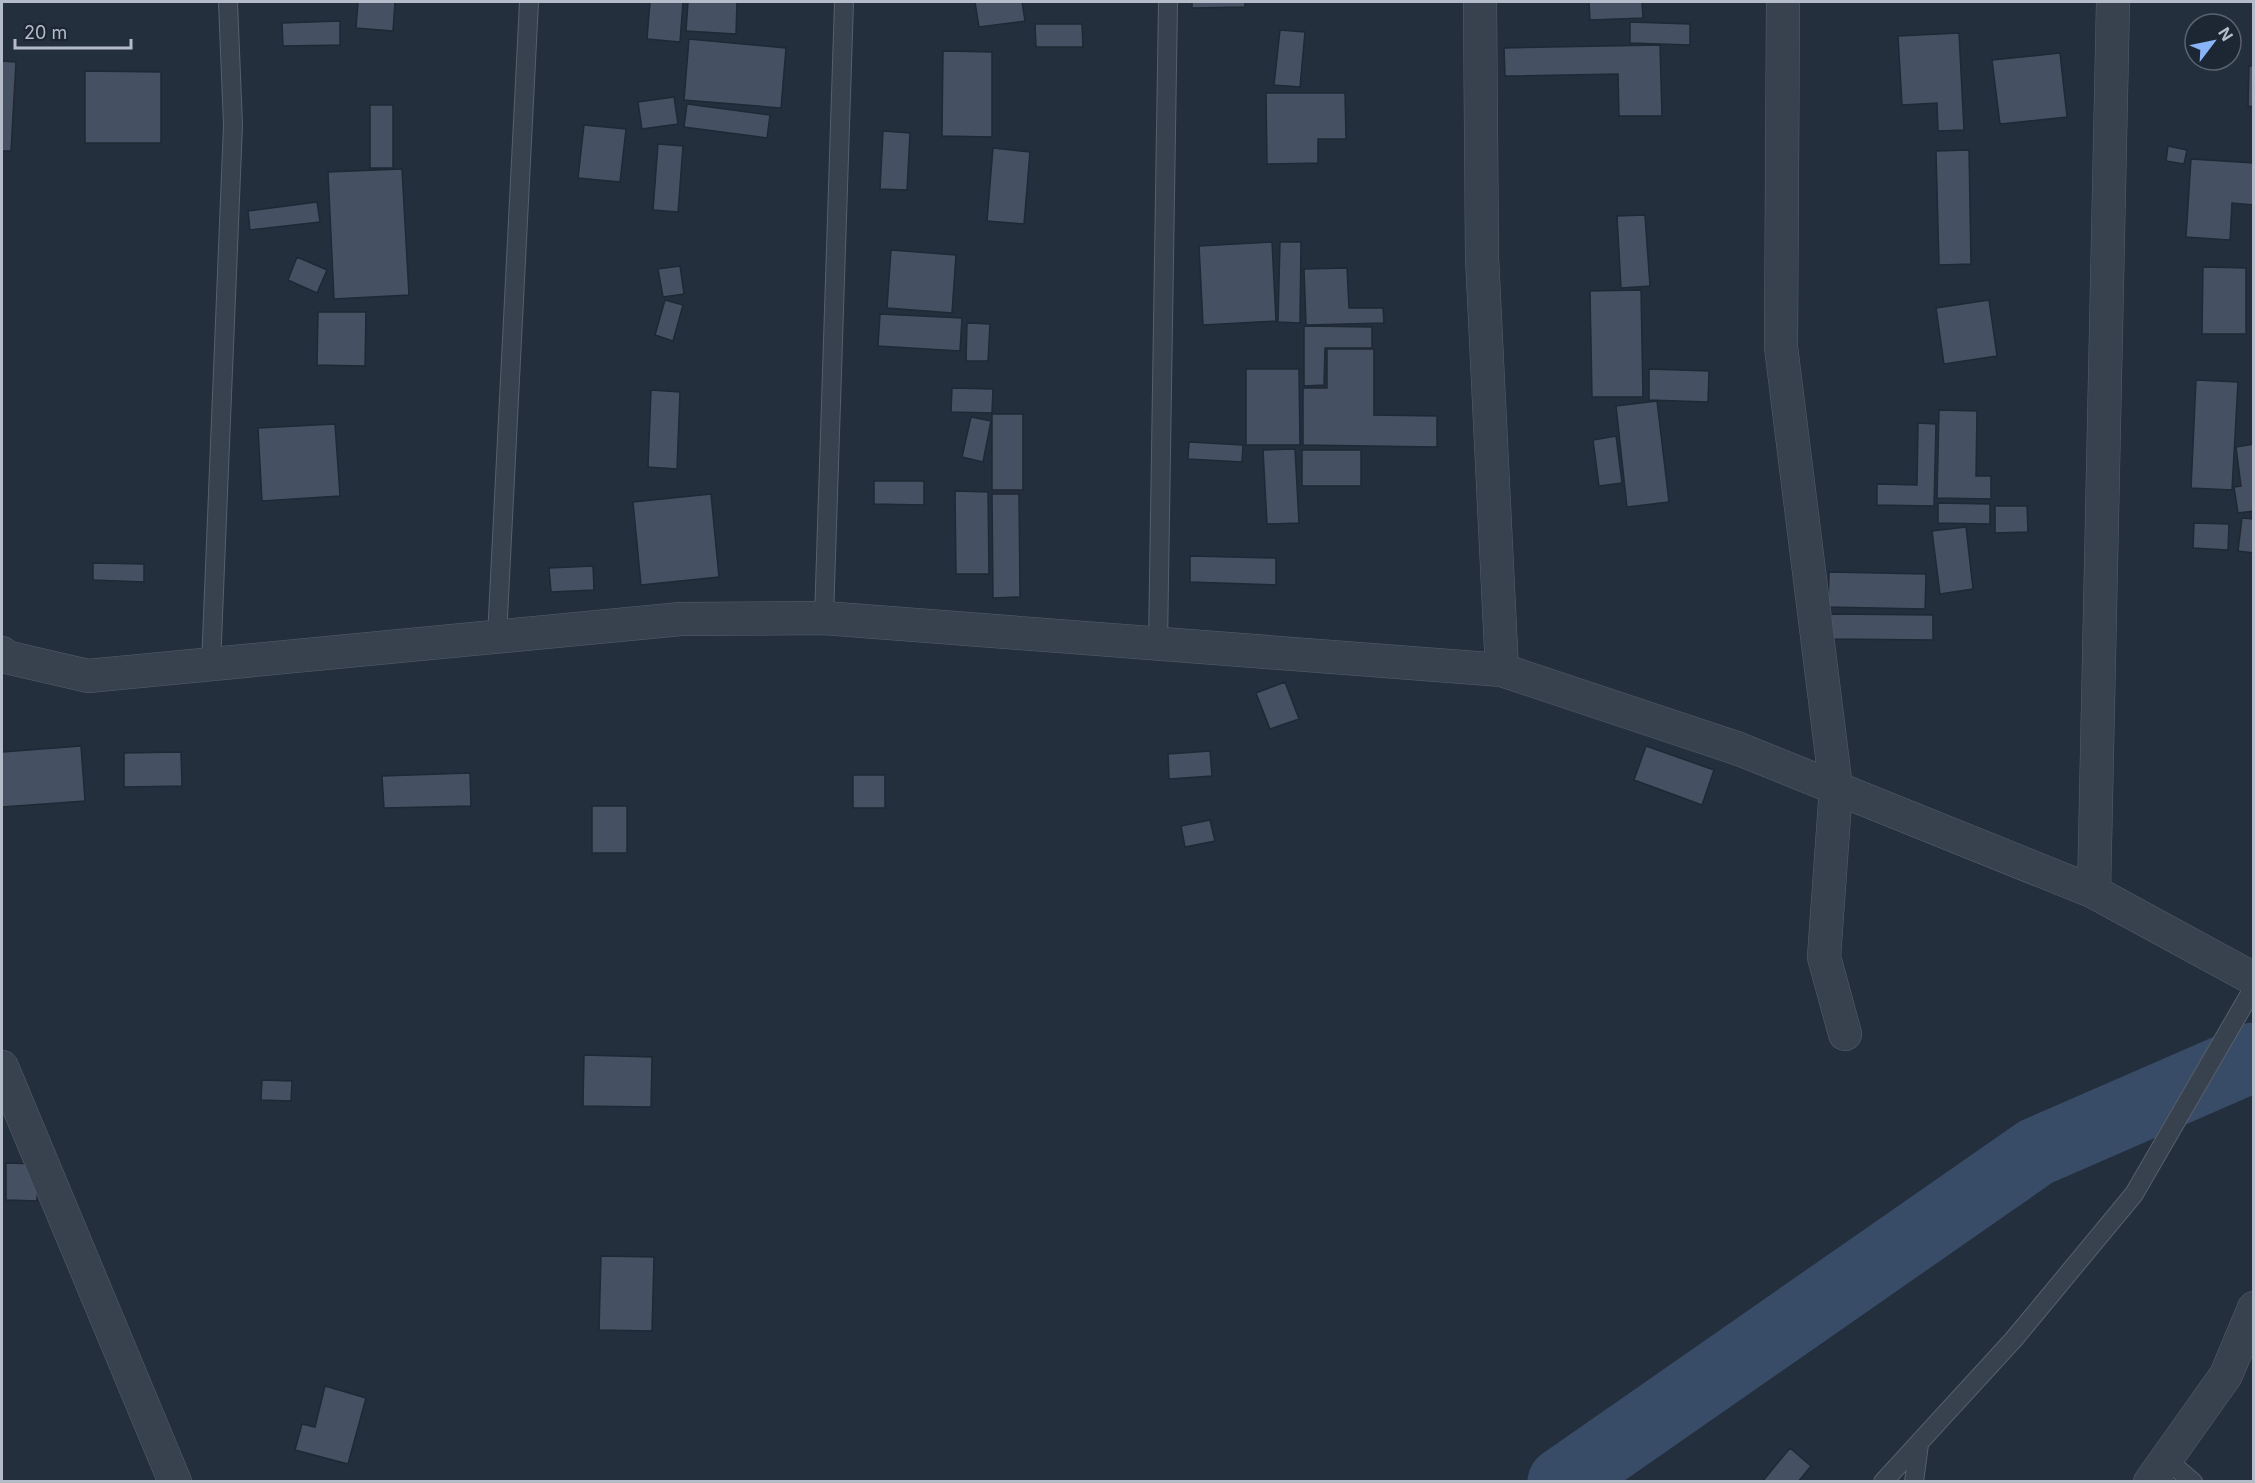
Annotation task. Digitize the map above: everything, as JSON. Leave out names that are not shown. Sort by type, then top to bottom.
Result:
[{"type":"street","points":[[1480,2],[1482,256],[1502,670]]},
{"type":"street","points":[[1783,2],[1781,347],[1836,788],[1824,957],[1845,1034]]},
{"type":"street","points":[[2094,892],[2113,2]]},
{"type":"street","points":[[2,653],[6,657],[88,676],[681,619],[824,618],[1502,670],[1739,749],[2094,892],[2253,979]]},
{"type":"street","points":[[2,1067],[175,1482]]},
{"type":"street","points":[[2158,1470],[2226,1375],[2253,1308]]},
{"type":"lane","points":[[211,665],[233,124],[228,2]]},
{"type":"lane","points":[[497,637],[529,2]]},
{"type":"lane","points":[[824,618],[844,2]]},
{"type":"lane","points":[[1158,644],[1168,2]]},
{"type":"lane","points":[[1884,1482],[2014,1339],[2134,1194],[2253,987]]},
{"type":"lane","points":[[1914,1482],[1919,1444]]},
{"type":"lane","points":[[2158,1470],[2193,1482]]},
{"type":"building","points":[[358,2],[395,2],[393,31],[356,28]]},
{"type":"building","points":[[650,2],[683,2],[680,42],[647,39]]},
{"type":"building","points":[[688,2],[737,2],[736,34],[686,31]]},
{"type":"building","points":[[975,2],[1022,2],[1025,21],[979,27]]},
{"type":"building","points":[[1192,2],[1245,2],[1245,7],[1192,8]]},
{"type":"building","points":[[1589,2],[1642,2],[1643,18],[1590,20]]},
{"type":"building","points":[[340,21],[340,45],[283,46],[282,23]]},
{"type":"building","points":[[1630,22],[1690,24],[1690,45],[1630,43]]},
{"type":"building","points":[[1035,24],[1082,24],[1083,47],[1036,47]]},
{"type":"building","points":[[1280,30],[1305,32],[1300,87],[1274,85]]},
{"type":"building","points":[[1959,33],[1964,130],[1938,131],[1937,103],[1902,105],[1898,36]]},
{"type":"building","points":[[689,39],[786,48],[781,108],[684,100]]},
{"type":"building","points":[[1660,45],[1662,116],[1619,116],[1618,74],[1505,76],[1504,48]]},
{"type":"building","points":[[943,51],[992,52],[992,137],[942,136]]},
{"type":"building","points":[[2060,53],[2067,117],[2000,124],[1992,60]]},
{"type":"building","points":[[2,61],[16,62],[11,151],[2,151]]},
{"type":"building","points":[[2249,66],[2254,66],[2254,107],[2248,106]]},
{"type":"building","points":[[85,71],[161,72],[161,143],[85,143]]},
{"type":"building","points":[[1266,93],[1345,93],[1346,139],[1318,139],[1318,163],[1267,164]]},
{"type":"building","points":[[674,97],[678,124],[642,129],[638,102]]},
{"type":"building","points":[[687,104],[770,115],[767,138],[684,127]]},
{"type":"building","points":[[370,105],[393,105],[393,168],[370,168]]},
{"type":"building","points":[[584,125],[626,129],[620,182],[578,178]]},
{"type":"building","points":[[883,131],[910,133],[907,190],[880,189]]},
{"type":"building","points":[[658,144],[683,146],[678,212],[653,210]]},
{"type":"building","points":[[2168,146],[2187,150],[2184,164],[2166,161]]},
{"type":"building","points":[[993,148],[1030,152],[1024,224],[987,221]]},
{"type":"building","points":[[1969,150],[1971,264],[1939,265],[1936,151]]},
{"type":"building","points":[[2191,159],[2254,163],[2254,205],[2232,203],[2230,240],[2186,237]]},
{"type":"building","points":[[402,169],[409,295],[334,299],[328,172]]},
{"type":"building","points":[[317,202],[320,222],[250,230],[248,211]]},
{"type":"building","points":[[1645,215],[1650,286],[1621,288],[1617,216]]},
{"type":"building","points":[[1272,242],[1276,321],[1203,325],[1199,246]]},
{"type":"building","points":[[1280,242],[1301,242],[1300,323],[1278,322]]},
{"type":"building","points":[[891,250],[956,255],[952,313],[887,308]]},
{"type":"building","points":[[297,257],[327,270],[317,293],[288,280]]},
{"type":"building","points":[[680,266],[684,294],[663,297],[658,269]]},
{"type":"building","points":[[2203,267],[2246,268],[2246,334],[2202,334]]},
{"type":"building","points":[[1347,268],[1349,308],[1383,308],[1384,323],[1306,325],[1304,269]]},
{"type":"building","points":[[1641,290],[1643,397],[1592,397],[1590,291]]},
{"type":"building","points":[[665,300],[683,305],[673,341],[655,335]]},
{"type":"building","points":[[1989,300],[1997,356],[1944,364],[1936,308]]},
{"type":"building","points":[[318,312],[366,312],[365,366],[317,365]]},
{"type":"building","points":[[880,314],[962,318],[960,351],[878,346]]},
{"type":"building","points":[[967,323],[990,324],[988,361],[966,361]]},
{"type":"building","points":[[1304,326],[1372,327],[1372,348],[1325,348],[1324,385],[1304,386]]},
{"type":"building","points":[[1327,349],[1374,349],[1374,415],[1437,416],[1437,447],[1303,445],[1303,388],[1327,388]]},
{"type":"building","points":[[1246,369],[1299,369],[1300,445],[1246,445]]},
{"type":"building","points":[[1649,369],[1709,371],[1708,402],[1649,400]]},
{"type":"building","points":[[2196,380],[2238,382],[2232,490],[2191,488]]},
{"type":"building","points":[[952,388],[993,389],[992,413],[951,412]]},
{"type":"building","points":[[651,390],[680,392],[677,469],[648,467]]},
{"type":"building","points":[[1657,401],[1669,502],[1627,507],[1616,406]]},
{"type":"building","points":[[1939,410],[1977,411],[1976,476],[1991,476],[1991,499],[1937,498]]},
{"type":"building","points":[[992,414],[1023,414],[1023,490],[992,490]]},
{"type":"building","points":[[971,417],[991,421],[983,462],[962,457]]},
{"type":"building","points":[[1918,423],[1936,424],[1934,506],[1877,505],[1877,484],[1917,485]]},
{"type":"building","points":[[335,424],[340,496],[262,501],[258,428]]},
{"type":"building","points":[[1616,436],[1622,483],[1599,486],[1593,440]]},
{"type":"building","points":[[1189,442],[1243,445],[1242,462],[1188,459]]},
{"type":"building","points":[[2254,444],[2254,511],[2238,513],[2234,487],[2241,486],[2236,447]]},
{"type":"building","points":[[1295,449],[1299,523],[1267,524],[1263,450]]},
{"type":"building","points":[[1302,450],[1361,450],[1361,486],[1302,486]]},
{"type":"building","points":[[874,481],[924,481],[924,505],[874,504]]},
{"type":"building","points":[[955,491],[988,492],[989,574],[956,574]]},
{"type":"building","points":[[711,494],[719,577],[641,585],[633,502]]},
{"type":"building","points":[[992,494],[1019,494],[1020,597],[993,598]]},
{"type":"building","points":[[1938,503],[1990,504],[1990,524],[1938,523]]},
{"type":"building","points":[[1995,506],[2027,506],[2028,532],[1995,533]]},
{"type":"building","points":[[2242,518],[2254,519],[2254,553],[2238,551]]},
{"type":"building","points":[[2194,523],[2229,524],[2228,550],[2193,548]]},
{"type":"building","points":[[1966,527],[1973,589],[1940,594],[1932,531]]},
{"type":"building","points":[[1190,556],[1276,558],[1276,585],[1190,582]]},
{"type":"building","points":[[93,563],[144,564],[144,582],[93,580]]},
{"type":"building","points":[[593,566],[594,590],[551,592],[549,568]]},
{"type":"building","points":[[1829,572],[1926,574],[1925,609],[1828,607]]},
{"type":"building","points":[[1831,614],[1933,615],[1933,640],[1831,639]]},
{"type":"building","points":[[1285,682],[1299,719],[1270,729],[1256,693]]},
{"type":"building","points":[[81,746],[85,801],[2,807],[2,752]]},
{"type":"building","points":[[1646,746],[1714,770],[1702,805],[1634,780]]},
{"type":"building","points":[[1210,751],[1212,776],[1169,779],[1168,754]]},
{"type":"building","points":[[181,752],[182,786],[124,787],[124,753]]},
{"type":"building","points":[[470,773],[471,806],[384,808],[382,776]]},
{"type":"building","points":[[853,775],[885,775],[885,808],[853,808]]},
{"type":"building","points":[[592,806],[627,806],[627,853],[592,853]]},
{"type":"building","points":[[1210,820],[1215,841],[1185,847],[1181,826]]},
{"type":"building","points":[[584,1055],[652,1057],[651,1107],[583,1106]]},
{"type":"building","points":[[262,1080],[292,1081],[291,1101],[261,1100]]},
{"type":"building","points":[[6,1163],[38,1164],[37,1201],[6,1200]]},
{"type":"building","points":[[601,1256],[654,1257],[652,1331],[599,1330]]},
{"type":"building","points":[[325,1386],[366,1398],[348,1464],[295,1450],[302,1424],[315,1427]]},
{"type":"building","points":[[1790,1448],[1811,1466],[1798,1482],[1762,1482]]},
{"type":"waterway","points":[[1562,1482],[2036,1152],[2254,1057]]}]
